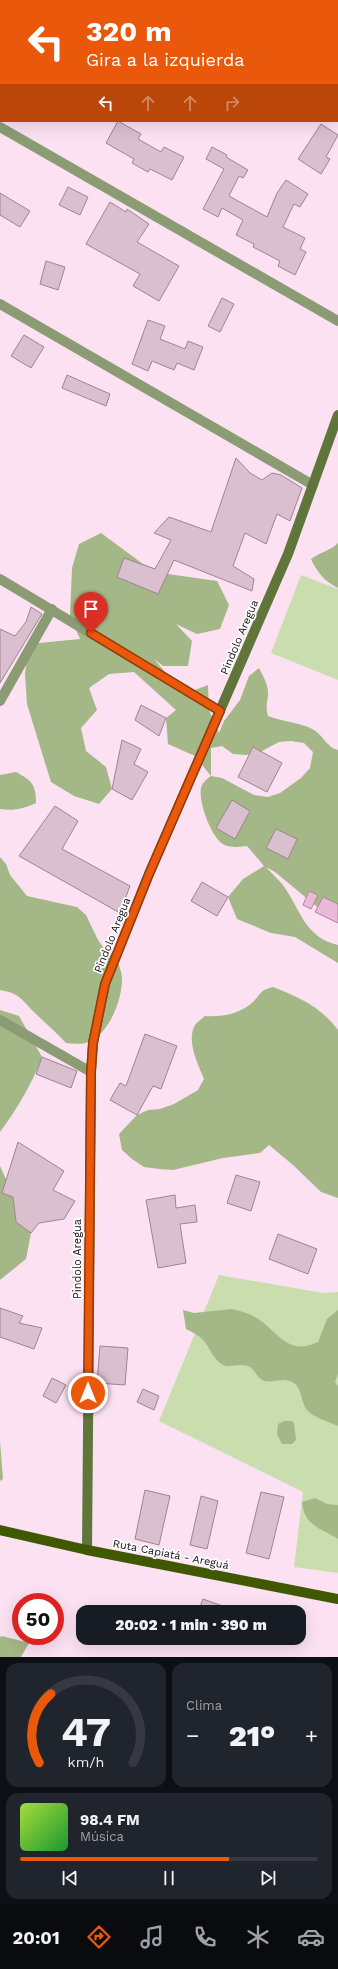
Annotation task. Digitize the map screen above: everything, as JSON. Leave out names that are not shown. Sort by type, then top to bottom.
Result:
[{"type":"main road","name":"Pindolo Aregua","points":[[87,1550],[91,1072],[93,1043],[105,984],[149,874],[288,554],[338,415]]},
{"type":"main road","name":"Ruta Capiatá - Areguá","points":[[0,1530],[87,1550],[338,1599]]},
{"type":"street","points":[[0,127],[338,321]]},
{"type":"street","points":[[0,304],[313,485]]},
{"type":"street","points":[[0,579],[220,711]]},
{"type":"street","points":[[0,701],[52,609]]},
{"type":"street","points":[[0,1020],[91,1072]]},
{"type":"green space","points":[[101,533],[143,564],[168,574],[217,581],[229,605],[220,629],[197,634],[176,624],[192,641],[188,666],[163,666],[154,659],[184,694],[208,685],[209,710],[219,733],[224,721],[240,700],[249,676],[259,668],[268,690],[268,716],[309,727],[317,732],[331,747],[338,750],[338,913],[316,906],[275,872],[266,867],[283,885],[310,929],[318,936],[338,945],[338,963],[295,937],[271,933],[237,919],[228,897],[243,879],[264,866],[247,846],[228,846],[218,840],[206,816],[201,798],[202,785],[211,776],[195,756],[168,744],[166,718],[176,710],[134,672],[109,674],[89,688],[97,710],[81,728],[86,751],[106,767],[112,789],[99,804],[74,796],[51,782],[27,704],[25,674],[29,644],[80,639],[70,616],[72,568],[79,544]],"holes":[[[291,741],[304,743],[313,752],[310,768],[301,778],[280,793],[268,797],[254,795],[222,778],[211,776],[211,748],[222,746],[233,754],[246,755],[258,753],[279,742]]]},
{"type":"green space","points":[[338,543],[338,588],[322,576],[311,559],[332,548]]},
{"type":"green space","points":[[301,575],[338,589],[338,680],[271,653]]},
{"type":"green space","points":[[16,772],[26,778],[34,787],[36,803],[18,809],[0,809],[0,775]]},
{"type":"green space","points":[[0,857],[6,864],[10,875],[27,896],[77,907],[86,915],[104,949],[115,955],[121,970],[122,979],[118,1004],[105,1028],[90,1042],[80,1044],[66,1043],[21,999],[13,993],[0,990]]},
{"type":"green space","points":[[273,987],[292,995],[317,1009],[338,1030],[338,1198],[321,1192],[293,1165],[269,1145],[260,1153],[223,1158],[173,1170],[144,1167],[132,1159],[122,1150],[119,1134],[137,1115],[148,1110],[160,1109],[174,1104],[198,1090],[204,1079],[196,1060],[192,1045],[195,1025],[205,1016],[218,1016],[237,1012],[254,1001],[264,990]]},
{"type":"green space","points":[[0,1010],[19,1016],[42,1057],[24,1096],[0,1132]]},
{"type":"green space","points":[[0,1166],[31,1233],[26,1259],[0,1280]]},
{"type":"green space","points":[[219,1275],[323,1293],[338,1292],[338,1573],[294,1567],[303,1492],[159,1421]]},
{"type":"green space","points":[[232,1309],[255,1317],[263,1322],[283,1340],[298,1346],[307,1346],[318,1342],[327,1319],[338,1310],[338,1373],[335,1382],[338,1386],[338,1426],[318,1418],[305,1408],[300,1391],[296,1384],[285,1380],[262,1380],[251,1367],[248,1366],[223,1365],[216,1359],[202,1339],[186,1329],[183,1310],[194,1313]]},
{"type":"green space","points":[[284,1421],[291,1421],[294,1423],[296,1440],[292,1444],[282,1444],[277,1434],[278,1424]]},
{"type":"green space","points":[[0,1441],[3,1479],[0,1481]]},
{"type":"green space","points":[[315,1498],[327,1504],[338,1505],[338,1539],[314,1525],[306,1516],[303,1510],[302,1502]]},
{"type":"green space","points":[[2,1636],[12,1639],[12,1645],[28,1645],[21,1657],[0,1657],[0,1637]]},
{"type":"shaded area","points":[[309,891],[318,895],[311,909],[303,905]]},
{"type":"shaded area","points":[[323,897],[338,904],[338,923],[315,912]]},
{"type":"building","points":[[117,122],[120,122],[141,134],[138,139],[161,152],[164,147],[184,157],[172,180],[150,169],[148,172],[132,163],[134,159],[106,143]]},
{"type":"building","points":[[321,124],[338,135],[326,157],[330,159],[321,174],[298,159]]},
{"type":"building","points":[[212,147],[227,155],[226,157],[248,170],[243,178],[239,176],[229,196],[267,217],[277,193],[286,180],[308,194],[300,207],[294,204],[283,227],[305,238],[300,249],[306,252],[295,275],[278,266],[280,261],[253,247],[254,244],[236,235],[243,220],[222,208],[218,217],[203,209],[224,169],[206,159]]},
{"type":"building","points":[[68,187],[88,197],[80,215],[59,205]]},
{"type":"building","points":[[0,193],[30,211],[20,227],[0,215]]},
{"type":"building","points":[[110,202],[126,212],[127,209],[149,224],[137,242],[179,266],[159,301],[133,286],[140,274],[86,244]]},
{"type":"building","points":[[46,261],[65,267],[58,290],[40,284]]},
{"type":"building","points":[[222,298],[234,304],[220,332],[208,326]]},
{"type":"building","points":[[148,320],[165,326],[160,339],[185,349],[188,341],[203,347],[194,370],[177,363],[174,370],[152,361],[148,371],[132,364]]},
{"type":"building","points":[[24,335],[44,347],[31,368],[11,356]]},
{"type":"building","points":[[67,375],[110,394],[106,406],[62,388]]},
{"type":"building","points":[[236,458],[250,473],[262,480],[272,473],[281,475],[302,488],[290,521],[277,514],[266,544],[245,533],[233,566],[254,579],[252,591],[174,560],[158,594],[117,577],[124,558],[155,569],[171,540],[154,533],[169,517],[211,532]]},
{"type":"building","points":[[31,607],[42,614],[0,683],[0,629],[15,636],[26,622]]},
{"type":"building","points":[[141,705],[166,718],[159,736],[135,720]]},
{"type":"building","points":[[122,740],[141,749],[134,764],[148,772],[132,800],[112,789]]},
{"type":"building","points":[[253,747],[282,763],[267,792],[238,777]]},
{"type":"building","points":[[232,800],[250,811],[235,839],[216,828]]},
{"type":"building","points":[[55,806],[78,821],[62,849],[130,886],[120,913],[19,856]]},
{"type":"building","points":[[276,829],[297,839],[288,859],[266,848]]},
{"type":"building","points":[[202,882],[228,897],[217,916],[191,901]]},
{"type":"building","points":[[145,1034],[177,1046],[161,1089],[153,1086],[137,1115],[110,1100],[120,1083],[126,1086]]},
{"type":"building","points":[[42,1057],[77,1071],[71,1088],[36,1074]]},
{"type":"building","points":[[18,1142],[64,1171],[53,1190],[75,1201],[64,1219],[39,1223],[31,1233],[16,1222],[13,1197],[2,1193]]},
{"type":"building","points":[[236,1175],[260,1182],[251,1211],[227,1203]]},
{"type":"building","points":[[175,1195],[176,1208],[195,1205],[197,1222],[180,1224],[186,1263],[158,1268],[146,1200]]},
{"type":"building","points":[[278,1234],[317,1249],[308,1274],[269,1259]]},
{"type":"building","points":[[0,1308],[23,1316],[19,1323],[42,1328],[34,1349],[0,1337]]},
{"type":"building","points":[[100,1346],[128,1348],[125,1385],[97,1383]]},
{"type":"building","points":[[52,1378],[66,1385],[56,1403],[43,1396]]},
{"type":"building","points":[[143,1389],[159,1396],[154,1410],[137,1402]]},
{"type":"building","points":[[145,1490],[170,1496],[159,1545],[135,1539]]},
{"type":"building","points":[[261,1492],[284,1497],[269,1559],[246,1553]]},
{"type":"building","points":[[201,1496],[218,1501],[207,1549],[190,1545]]},
{"type":"building","points":[[203,1599],[220,1605],[201,1605]]},
{"type":"route","points":[[88,1393],[91,1072],[93,1043],[98,1013],[105,984],[149,874],[220,711],[91,633]]}]
